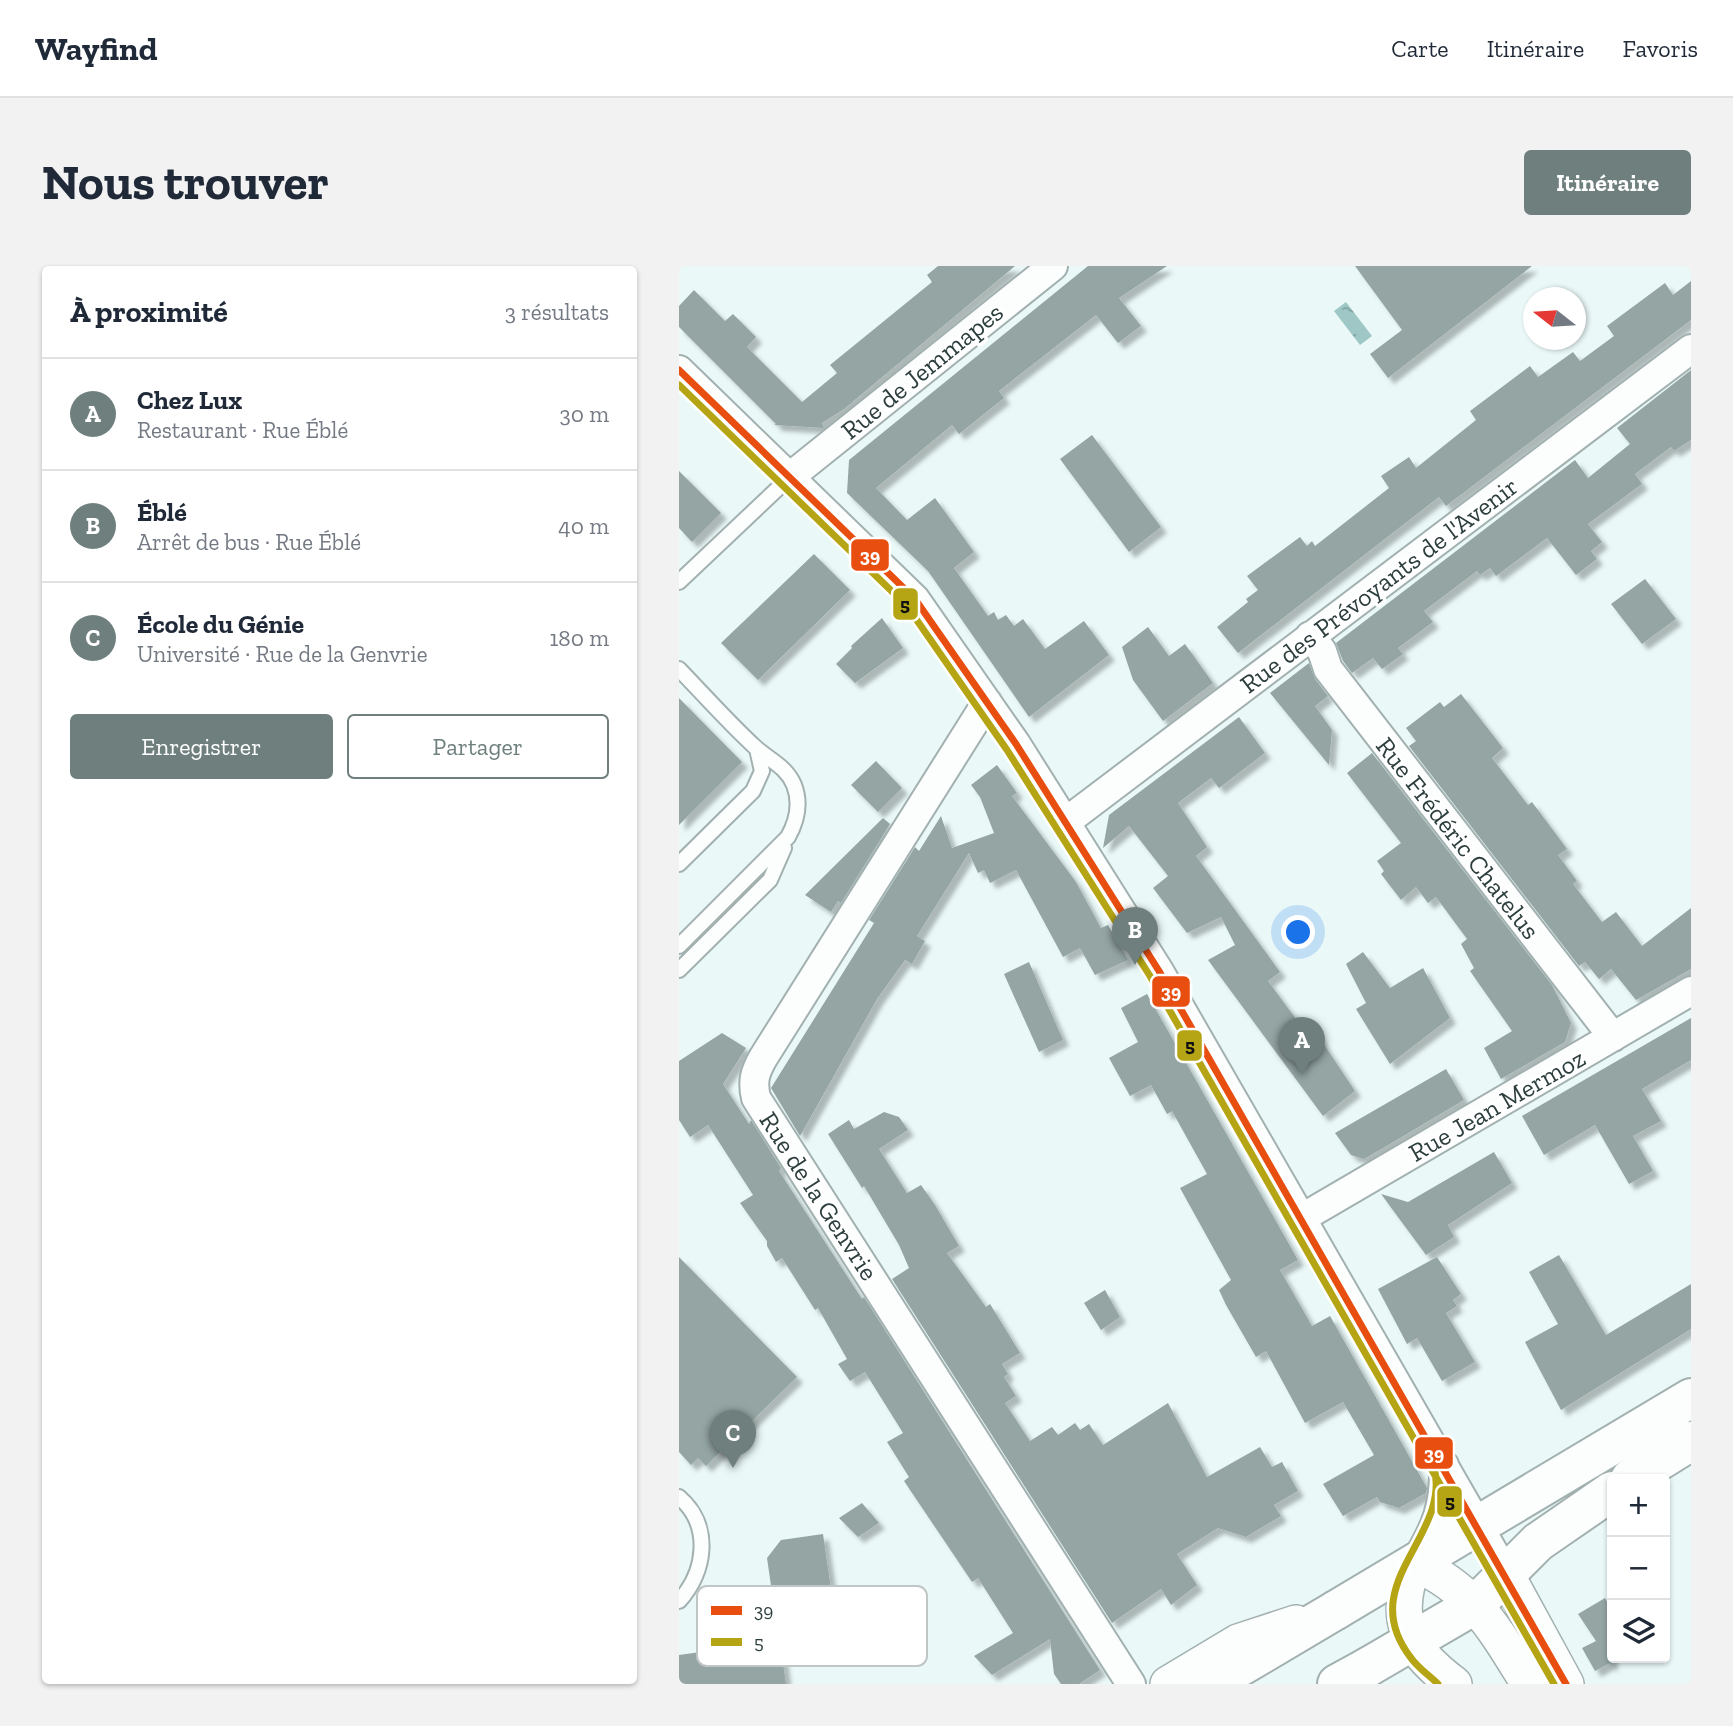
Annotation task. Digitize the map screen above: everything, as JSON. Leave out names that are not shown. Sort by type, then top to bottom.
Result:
[{"type":"main road","points":[[1211,1684],[1691,1398]]},
{"type":"main road","points":[[1638,1474],[1691,1441]]},
{"type":"main road","points":[[1353,1676],[1418,1651],[1476,1604],[1525,1552],[1607,1494]]},
{"type":"street","name":"Rue de Jemmapes","points":[[791,476],[1053,266]]},
{"type":"street","name":"Rue des Prévoyants de l'Avenir","points":[[1067,821],[1691,349]]},
{"type":"street","points":[[679,370],[915,599],[987,702],[1067,821],[1159,971],[1444,1465],[1566,1684]]},
{"type":"street","name":"Rue Frédéric Chatelus","points":[[1310,636],[1322,652],[1328,669],[1613,1037]]},
{"type":"street","name":"Rue de la Genvrie","points":[[987,702],[763,1058],[753,1086],[756,1098],[1131,1684]]},
{"type":"street","name":"Rue Jean Mermoz","points":[[1301,1218],[1691,991]]},
{"type":"street","points":[[1444,1465],[1445,1496],[1439,1518],[1414,1563],[1403,1601],[1405,1622],[1418,1651],[1454,1684]]},
{"type":"street","points":[[1414,1563],[1460,1588],[1476,1604],[1529,1684]]},
{"type":"street","points":[[1168,1684],[1238,1642],[1336,1610]]},
{"type":"lane","points":[[679,582],[791,476]]},
{"type":"lane","points":[[679,669],[757,749],[780,765],[795,787],[798,813],[770,880],[679,970]]},
{"type":"lane","points":[[679,864],[753,791],[762,771],[757,749]]},
{"type":"lane","points":[[679,946],[788,837]]},
{"type":"lane","points":[[679,1497],[693,1513],[702,1545],[697,1576],[679,1601]]},
{"type":"water","points":[[1346,302],[1372,336],[1360,345],[1334,311]]},
{"type":"building","points":[[938,266],[1015,266],[844,409],[822,423],[824,428],[774,425],[776,424],[679,327],[679,306],[694,290],[725,321],[733,314],[756,337],[747,347],[802,402],[837,373],[830,365],[932,282],[927,275]]},
{"type":"building","points":[[1088,266],[1167,266],[1119,298],[1141,326],[1118,343],[1096,315],[999,391],[1004,398],[959,434],[952,425],[876,488],[907,520],[935,498],[974,552],[954,568],[988,616],[994,612],[998,620],[1006,615],[1014,626],[1023,619],[1045,649],[1084,621],[1109,655],[1029,717],[928,571],[847,493],[849,460]]},
{"type":"building","points":[[1355,266],[1532,266],[1388,378],[1370,354],[1402,330]]},
{"type":"building","points":[[1691,281],[1691,320],[1446,506],[1439,497],[1238,653],[1217,627],[1248,602],[1246,599],[1258,590],[1247,576],[1300,537],[1307,546],[1312,541],[1315,546],[1389,488],[1381,476],[1409,457],[1416,468],[1476,420],[1470,411],[1530,366],[1538,377],[1573,352],[1580,361],[1614,336],[1607,326],[1665,283],[1673,295]]},
{"type":"building","points":[[1691,370],[1691,440],[1674,451],[1671,447],[1635,474],[1642,484],[1588,524],[1602,542],[1591,551],[1597,559],[1576,575],[1547,538],[1496,576],[1490,568],[1480,575],[1477,571],[1424,611],[1433,622],[1398,648],[1403,654],[1382,669],[1373,658],[1352,673],[1343,661],[1336,643],[1575,460],[1588,478],[1630,444],[1617,428]]},
{"type":"building","points":[[1092,435],[1161,527],[1129,552],[1060,459]]},
{"type":"building","points":[[679,471],[721,513],[692,542],[679,528]]},
{"type":"building","points":[[814,554],[850,590],[758,680],[721,643]]},
{"type":"building","points":[[1645,579],[1676,619],[1642,644],[1611,604]]},
{"type":"building","points":[[882,618],[903,648],[855,683],[836,664],[851,646]]},
{"type":"building","points":[[1148,627],[1169,656],[1185,644],[1213,683],[1163,721],[1133,680],[1122,647]]},
{"type":"building","points":[[1309,663],[1315,679],[1328,696],[1315,706],[1332,730],[1329,765],[1270,693]]},
{"type":"building","points":[[1461,694],[1503,748],[1492,758],[1528,805],[1532,802],[1567,849],[1558,855],[1577,881],[1573,884],[1602,922],[1616,912],[1642,946],[1691,908],[1691,969],[1636,1000],[1611,969],[1599,979],[1585,962],[1579,966],[1409,746],[1416,741],[1406,728],[1440,702],[1444,707]]},
{"type":"building","points":[[679,698],[742,762],[679,825]]},
{"type":"building","points":[[1239,717],[1265,753],[1219,788],[1211,778],[1178,803],[1207,847],[1196,856],[1280,972],[1268,981],[1310,1038],[1317,1034],[1355,1091],[1323,1116],[1208,960],[1235,945],[1221,917],[1187,933],[1153,888],[1168,876],[1129,826],[1103,848],[1109,815]]},
{"type":"building","points":[[1372,753],[1552,985],[1571,1023],[1565,1042],[1501,1079],[1484,1048],[1512,1031],[1470,971],[1474,968],[1461,944],[1467,939],[1436,897],[1428,903],[1416,887],[1401,900],[1381,874],[1384,871],[1377,861],[1401,843],[1347,773]]},
{"type":"building","points":[[876,761],[902,788],[878,812],[851,785]]},
{"type":"building","points":[[997,765],[1017,793],[1012,796],[1076,882],[1101,928],[1108,925],[1128,960],[1095,975],[1080,948],[1063,957],[1016,870],[990,883],[984,870],[978,873],[969,853],[917,936],[925,941],[912,964],[905,960],[877,999],[800,1136],[771,1088],[874,923],[869,920],[915,847],[919,851],[941,816],[952,848],[994,833],[980,797],[971,785]]},
{"type":"building","points":[[883,818],[890,824],[841,903],[838,901],[831,912],[805,895]]},
{"type":"building","points":[[1363,952],[1390,988],[1423,968],[1450,1018],[1390,1064],[1356,1009],[1366,1003],[1346,964]]},
{"type":"building","points":[[1029,962],[1063,1040],[1039,1052],[1004,974]]},
{"type":"building","points":[[1147,994],[1298,1260],[1280,1270],[1312,1326],[1330,1316],[1427,1488],[1426,1493],[1399,1508],[1380,1502],[1377,1497],[1343,1516],[1323,1484],[1374,1455],[1343,1402],[1305,1423],[1266,1351],[1256,1357],[1226,1305],[1219,1290],[1231,1280],[1180,1188],[1207,1174],[1172,1111],[1167,1114],[1151,1085],[1130,1096],[1109,1058],[1138,1042],[1121,1008]]},
{"type":"building","points":[[1691,1018],[1691,1060],[1642,1089],[1661,1121],[1633,1136],[1653,1171],[1629,1184],[1595,1125],[1544,1155],[1522,1116]]},
{"type":"building","points":[[722,1033],[746,1048],[723,1084],[749,1124],[751,1120],[781,1168],[779,1171],[862,1299],[864,1297],[1100,1670],[1079,1684],[1061,1684],[1054,1674],[1050,1639],[992,1675],[974,1656],[1013,1633],[978,1578],[972,1582],[904,1481],[909,1477],[887,1442],[903,1433],[865,1372],[850,1381],[838,1364],[847,1359],[818,1308],[815,1310],[782,1258],[776,1262],[767,1241],[740,1203],[753,1195],[708,1125],[690,1137],[679,1120],[679,1061]]},
{"type":"building","points":[[1446,1069],[1464,1100],[1364,1159],[1351,1155],[1335,1133]]},
{"type":"building","points":[[884,1112],[899,1117],[908,1130],[879,1149],[907,1193],[921,1185],[935,1205],[959,1246],[947,1253],[986,1307],[990,1304],[1020,1353],[1002,1364],[1008,1374],[1004,1377],[1016,1396],[1005,1403],[1030,1441],[1052,1427],[1058,1435],[1075,1423],[1080,1430],[1089,1424],[1103,1445],[1168,1403],[1207,1477],[1260,1447],[1272,1467],[1282,1462],[1298,1491],[1274,1505],[1281,1516],[1246,1537],[1218,1528],[1177,1554],[1197,1585],[1171,1605],[1161,1589],[1112,1623],[892,1279],[909,1268],[899,1245],[864,1186],[862,1188],[828,1134],[849,1120],[854,1129]]},
{"type":"building","points":[[1494,1152],[1512,1183],[1448,1225],[1454,1237],[1426,1255],[1381,1194],[1408,1202]]},
{"type":"building","points":[[1559,1255],[1606,1335],[1691,1284],[1691,1329],[1561,1410],[1525,1342],[1558,1324],[1529,1272]]},
{"type":"building","points":[[679,1257],[797,1377],[706,1466],[698,1458],[691,1465],[679,1452]]},
{"type":"building","points":[[1437,1257],[1461,1294],[1453,1300],[1457,1306],[1446,1313],[1475,1362],[1442,1381],[1417,1338],[1407,1344],[1378,1289]]},
{"type":"building","points":[[1105,1290],[1120,1317],[1101,1330],[1084,1303]]},
{"type":"building","points":[[862,1503],[879,1523],[858,1537],[839,1518]]},
{"type":"building","points":[[823,1534],[831,1586],[771,1586],[767,1558],[781,1540]]},
{"type":"building","points":[[1605,1598],[1607,1601],[1607,1663],[1610,1663],[1595,1671],[1582,1648],[1596,1641],[1578,1614]]},
{"type":"building","points":[[697,1653],[697,1666],[783,1666],[786,1684],[679,1684],[679,1655]]},
{"type":"transit line","name":"39","points":[[679,370],[915,599],[1016,744],[1159,971],[1566,1684]]},
{"type":"transit line","name":"5","points":[[679,385],[907,606],[1007,750],[1150,976],[1554,1684]]},
{"type":"transit line","name":"5","points":[[1419,1444],[1434,1467],[1436,1492],[1430,1516],[1398,1583],[1393,1606],[1396,1631],[1411,1658],[1438,1684]]},
{"type":"place","name":"Éblé","points":[[1135,965]]},
{"type":"place","name":"Chez Lux","points":[[1302,1075]]},
{"type":"place","name":"École du Génie","points":[[733,1468]]}]
